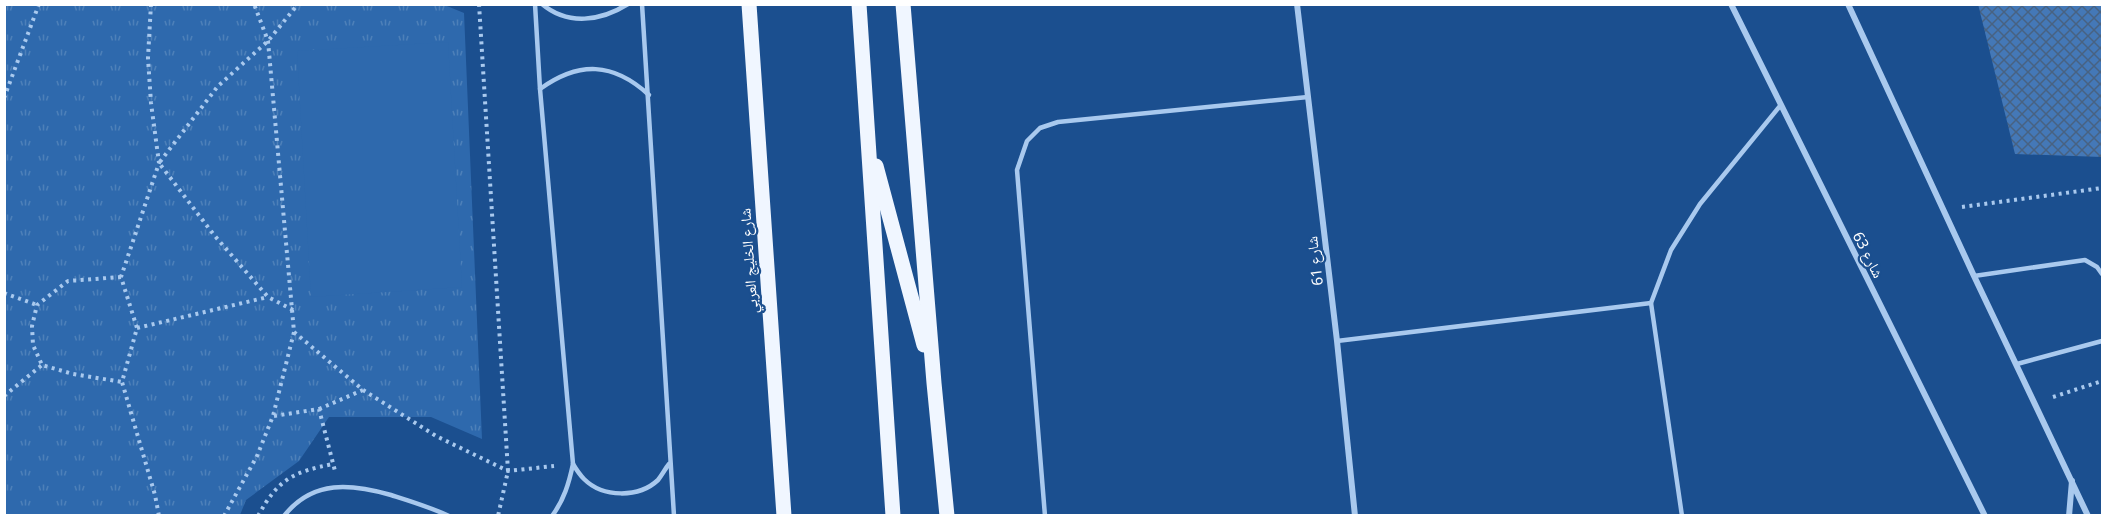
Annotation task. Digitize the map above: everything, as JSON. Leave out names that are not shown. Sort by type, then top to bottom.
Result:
[{"type":"main road","name":"شارع الخليج العربي","points":[[749,4],[784,516]]},
{"type":"main road","points":[[859,4],[893,516]]},
{"type":"main road","points":[[903,4],[947,516]]},
{"type":"main road","points":[[867,133],[934,383]]},
{"type":"street","name":"شارع 61","points":[[1297,4],[1337,341],[1355,516]]},
{"type":"street","name":"شارع 63","points":[[1731,4],[1985,516]]},
{"type":"street","points":[[1848,4],[2088,516]]},
{"type":"street","points":[[2069,516],[2072,481]]},
{"type":"lane","points":[[535,4],[540,89],[573,464],[563,498],[552,516]]},
{"type":"lane","points":[[542,4],[564,17],[581,20],[615,13],[628,4]]},
{"type":"lane","points":[[642,4],[674,516]]},
{"type":"lane","points":[[540,89],[570,72],[604,69],[636,83],[649,95]]},
{"type":"lane","points":[[1045,516],[1017,170],[1027,141],[1040,128],[1058,122],[1308,97]]},
{"type":"lane","points":[[1682,516],[1651,303],[1671,250],[1700,204],[1780,106]]},
{"type":"lane","points":[[1974,276],[2085,260],[2103,273]]},
{"type":"lane","points":[[1337,341],[1651,303]]},
{"type":"lane","points":[[2017,364],[2103,342]]},
{"type":"lane","points":[[573,464],[584,480],[601,490],[621,494],[640,491],[657,480],[669,464]]},
{"type":"lane","points":[[284,516],[299,501],[314,492],[349,485],[367,488],[449,516]]},
{"type":"path","points":[[4,98],[39,4]]},
{"type":"path","points":[[151,4],[148,58],[159,163],[214,235],[268,297],[293,310]]},
{"type":"path","points":[[224,516],[257,456],[273,416],[294,332],[268,41],[254,4]]},
{"type":"path","points":[[159,516],[122,382],[137,328],[121,277],[159,163],[218,86],[268,41],[298,4]]},
{"type":"path","points":[[479,4],[508,471],[498,516]]},
{"type":"path","points":[[1944,210],[2103,188]]},
{"type":"path","points":[[121,277],[68,282],[37,305],[32,326],[33,345],[42,365],[73,374],[122,382]]},
{"type":"path","points":[[4,293],[37,305]]},
{"type":"path","points":[[137,328],[268,297]]},
{"type":"path","points":[[294,332],[363,390],[436,436],[508,471],[573,464]]},
{"type":"path","points":[[4,396],[42,365]]},
{"type":"path","points":[[2035,403],[2103,381]]},
{"type":"path","points":[[273,416],[319,409],[363,390]]},
{"type":"path","points":[[319,409],[339,486]]},
{"type":"green space","points":[[442,4],[464,13],[482,439],[431,417],[329,417],[299,461],[246,500],[240,515],[5,515],[4,5]]},
{"type":"green space","points":[[448,42],[462,287],[311,297],[297,51]]},
{"type":"building","points":[[1978,4],[2102,4],[2102,157],[2015,154]]}]
